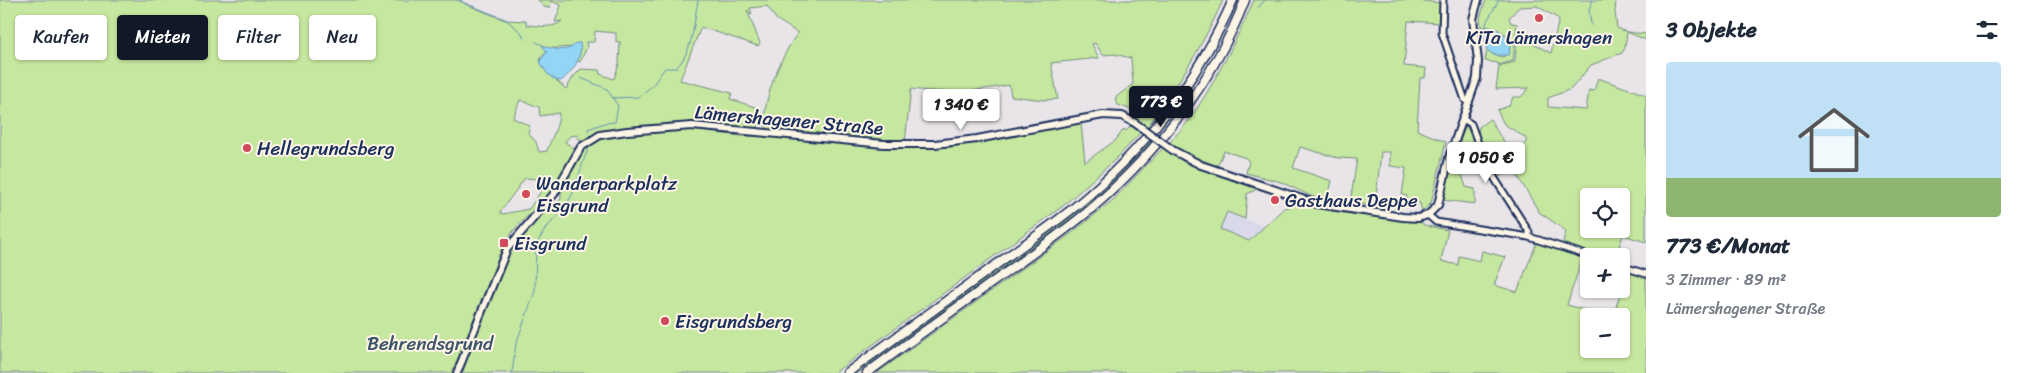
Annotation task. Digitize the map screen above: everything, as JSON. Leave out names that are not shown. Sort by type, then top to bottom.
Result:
[{"type":"highway","points":[[847,373],[1057,221],[1109,177],[1135,150],[1178,98],[1213,41],[1233,0]]},
{"type":"highway","points":[[867,373],[1069,226],[1126,177],[1171,126],[1206,76],[1226,42],[1245,0]]},
{"type":"main road","points":[[1428,215],[1438,205],[1447,165],[1478,73],[1473,19],[1478,0]]},
{"type":"main road","name":"Lämershagener Straße","points":[[457,373],[507,248],[554,194],[581,147],[600,135],[627,130],[692,126],[740,132],[800,134],[909,144],[969,140],[1102,115],[1122,116],[1174,151],[1201,165],[1317,204],[1403,217],[1418,218],[1428,215]]},
{"type":"street","points":[[1444,0],[1442,33],[1465,100],[1469,103]]},
{"type":"street","points":[[1463,119],[1471,124],[1483,160],[1529,232],[1529,238]]},
{"type":"street","points":[[1428,215],[1432,221],[1439,223],[1529,238],[1580,253]]},
{"type":"street","points":[[1630,269],[1646,274]]},
{"type":"shaded area","points":[[1227,212],[1265,226],[1249,241],[1220,230]]},
{"type":"green space","name":"Behrendsgrund","points":[[0,0],[461,0],[465,4],[505,20],[526,21],[527,25],[546,26],[558,24],[562,21],[555,22],[561,5],[551,1],[550,8],[544,7],[538,0],[1223,0],[1189,65],[1147,127],[1137,120],[1132,110],[1118,105],[1115,98],[1133,84],[1131,58],[1114,54],[1103,55],[1095,43],[1092,44],[1099,58],[1051,63],[1058,99],[1044,100],[1011,96],[1009,85],[960,92],[911,89],[905,142],[770,130],[765,126],[766,104],[774,77],[798,33],[776,19],[767,6],[750,8],[752,15],[747,10],[760,43],[758,46],[701,27],[680,80],[732,93],[730,99],[761,109],[758,128],[733,128],[692,122],[605,130],[584,140],[578,139],[578,135],[570,136],[565,142],[575,149],[552,191],[514,230],[503,246],[452,373],[0,373]],"holes":[[[595,31],[616,33],[616,42],[620,42],[619,64],[614,79],[600,74],[599,70],[581,69],[566,89],[544,69],[540,58],[547,52],[547,48],[581,48],[577,61],[580,62],[587,47],[586,42],[594,42]],[[520,100],[539,107],[540,116],[559,113],[559,118],[547,151],[539,152],[536,142],[528,133],[530,126],[513,118]],[[544,174],[550,178],[529,209],[503,214],[500,212],[525,178],[538,179]]]},
{"type":"green space","points":[[1254,0],[1413,0],[1441,3],[1440,23],[1408,21],[1404,66],[1426,68],[1425,78],[1420,78],[1417,130],[1446,142],[1431,203],[1422,212],[1420,203],[1406,200],[1407,196],[1402,195],[1406,168],[1390,166],[1390,152],[1381,152],[1375,206],[1350,203],[1357,159],[1338,158],[1300,147],[1293,168],[1332,181],[1327,200],[1313,197],[1281,182],[1246,173],[1249,162],[1246,158],[1224,151],[1217,166],[1185,153],[1169,143],[1187,123],[1215,79]]},
{"type":"green space","points":[[1486,0],[1616,0],[1617,28],[1627,32],[1625,48],[1622,53],[1591,65],[1571,89],[1548,98],[1548,107],[1586,110],[1589,90],[1594,91],[1598,78],[1646,95],[1646,242],[1630,237],[1630,188],[1580,188],[1580,238],[1622,238],[1619,248],[1580,248],[1580,252],[1562,246],[1566,231],[1539,212],[1513,168],[1497,178],[1478,140],[1479,127],[1490,119],[1504,142],[1514,147],[1520,147],[1526,143],[1526,138],[1504,124],[1497,110],[1509,106],[1513,97],[1521,97],[1529,88],[1496,89],[1499,66],[1515,62],[1517,36],[1551,53],[1559,19],[1537,6],[1519,7],[1509,18],[1511,23],[1517,24],[1513,61],[1498,65],[1498,63],[1485,61],[1487,50],[1494,55],[1504,57],[1511,37],[1490,27],[1481,27],[1480,18]]},
{"type":"green space","points":[[1627,32],[1646,34],[1646,40]]},
{"type":"green space","points":[[1081,123],[1085,162],[1116,140],[1124,129],[1126,131],[1131,126],[1140,133],[1118,157],[1063,206],[834,373],[462,373],[506,257],[523,233],[552,202],[557,203],[561,199],[561,189],[584,148],[594,141],[616,135],[690,130],[741,136],[795,137],[891,148],[952,147]]},
{"type":"green space","points":[[1466,125],[1476,147],[1462,175],[1466,187],[1475,189],[1475,204],[1443,200],[1454,157]]},
{"type":"green space","points":[[1151,140],[1117,178],[1073,217],[858,373],[855,373],[1076,212],[1123,170]]},
{"type":"green space","points":[[1164,147],[1185,163],[1257,189],[1247,194],[1245,219],[1227,212],[1220,229],[1249,241],[1284,208],[1299,204],[1344,213],[1419,222],[1427,226],[1448,230],[1441,261],[1458,265],[1459,256],[1480,261],[1482,251],[1505,257],[1494,285],[1517,292],[1537,242],[1580,255],[1580,265],[1567,305],[1580,309],[1580,358],[1630,358],[1630,308],[1616,308],[1619,298],[1630,298],[1630,272],[1646,277],[1646,373],[877,373],[1072,233],[1113,200]]},
{"type":"water","points":[[1481,27],[1498,29],[1501,33],[1511,37],[1509,55],[1494,55],[1487,50]]},
{"type":"water","points":[[576,43],[580,43],[580,54],[576,64],[561,81],[551,77],[540,61],[547,52],[542,45],[564,50]]},
{"type":"waterway","points":[[457,0],[505,19],[521,32],[525,40]]},
{"type":"waterway","points":[[1258,8],[1265,0]]},
{"type":"waterway","points":[[1487,28],[1486,23],[1499,0]]},
{"type":"waterway","points":[[1591,25],[1589,9],[1593,0]]},
{"type":"waterway","points":[[613,98],[638,97],[652,86],[665,68],[676,68],[690,45],[698,1]]},
{"type":"waterway","points":[[536,42],[543,45]]},
{"type":"waterway","points":[[581,78],[607,89],[618,106],[615,122],[605,123],[588,129],[588,131]]},
{"type":"waterway","points":[[568,202],[591,144]]},
{"type":"waterway","points":[[512,373],[516,344],[535,291],[536,245],[546,228],[560,213]]},
{"type":"place","name":"KiTa Lämershagen","points":[[1539,18]]},
{"type":"place","name":"Hellegrundsberg","points":[[247,148]]},
{"type":"place","name":"Wanderparkplatz Eisgrund","points":[[526,194]]},
{"type":"place","name":"Gasthaus Deppe","points":[[1275,200]]},
{"type":"place","name":"Eisgrund","points":[[504,243]]},
{"type":"place","name":"Eisgrundsberg","points":[[665,321]]}]
